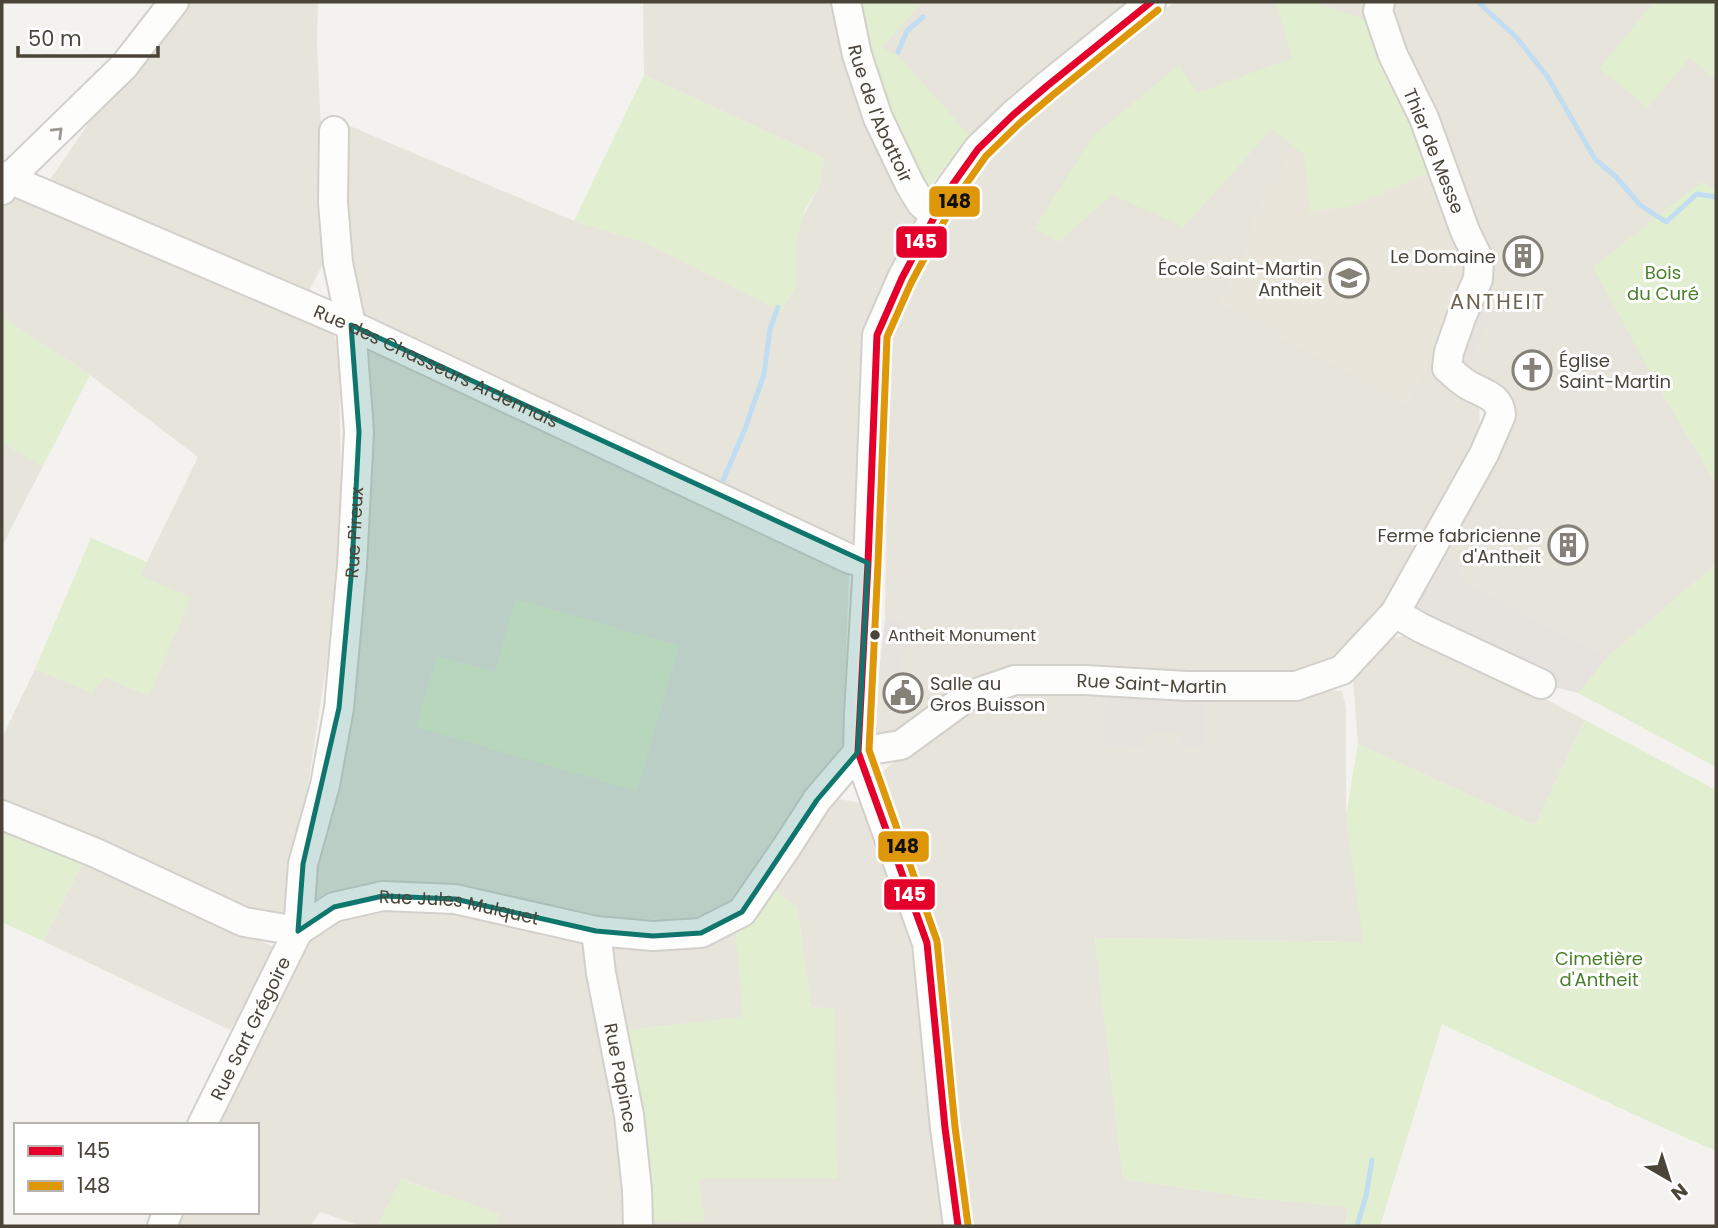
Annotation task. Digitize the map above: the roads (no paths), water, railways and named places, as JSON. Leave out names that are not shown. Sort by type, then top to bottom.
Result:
[{"type":"street","points":[[4,182],[124,66],[174,2]]},
{"type":"street","name":"Rue de l'Abattoir","points":[[846,2],[857,55],[878,118],[910,185],[935,216]]},
{"type":"street","points":[[958,1226],[945,1128],[927,943],[858,751],[877,335],[902,278],[948,191],[978,149],[1047,86],[1151,2]]},
{"type":"street","name":"Thier de Messe","points":[[1380,2],[1378,11],[1393,55],[1424,118],[1465,231],[1479,260]]},
{"type":"street","name":"Rue Pireux","points":[[298,931],[303,864],[326,785],[339,708],[351,579],[359,432],[351,325],[338,263],[334,202],[334,131]]},
{"type":"street","name":"Rue des Chasseurs Ardennais","points":[[4,182],[351,325],[850,559],[868,563]]},
{"type":"street","name":"Rue Saint-Martin","points":[[858,751],[901,745],[968,696],[1015,680],[1085,680],[1187,686],[1296,686],[1342,670],[1395,613],[1484,454],[1501,415],[1501,408],[1490,395],[1466,384],[1447,368],[1449,352],[1478,279],[1479,260]]},
{"type":"street","points":[[1395,613],[1421,628],[1541,684]]},
{"type":"street","name":"Rue Jules Mulquet","points":[[298,931],[334,907],[383,895],[454,899],[596,930],[653,936],[701,933],[742,912],[817,800],[858,751]]},
{"type":"street","points":[[2,815],[96,853],[244,922],[298,931]]},
{"type":"street","name":"Rue Papince","points":[[596,930],[614,1046],[629,1115],[638,1226]]},
{"type":"street","name":"Rue Sart Grégoire","points":[[203,1123],[298,931]]},
{"type":"waterway","points":[[1479,3],[1516,37],[1547,76],[1595,159],[1616,177],[1640,205],[1666,222],[1697,194],[1716,197]]},
{"type":"waterway","points":[[898,52],[907,31],[923,17]]},
{"type":"waterway","points":[[721,485],[745,429],[764,374],[770,329],[778,307]]},
{"type":"waterway","points":[[1357,1226],[1366,1196],[1372,1160]]},
{"type":"place","name":"Le Domaine","points":[[1523,256]]},
{"type":"place","name":"École Saint-Martin Antheit","points":[[1349,278]]},
{"type":"place","name":"Église Saint-Martin","points":[[1532,370]]},
{"type":"place","name":"Ferme fabricienne d'Antheit","points":[[1568,545]]},
{"type":"place","name":"Antheit Monument","points":[[875,635]]},
{"type":"place","name":"Salle au Gros Buisson","points":[[903,693]]},
{"type":"district","name":"ANTHEIT","points":[[1498,301]]},
{"type":"park label","name":"Bois du Curé","points":[[1663,282]]},
{"type":"park label","name":"Cimetière d'Antheit","points":[[1599,968]]}]
